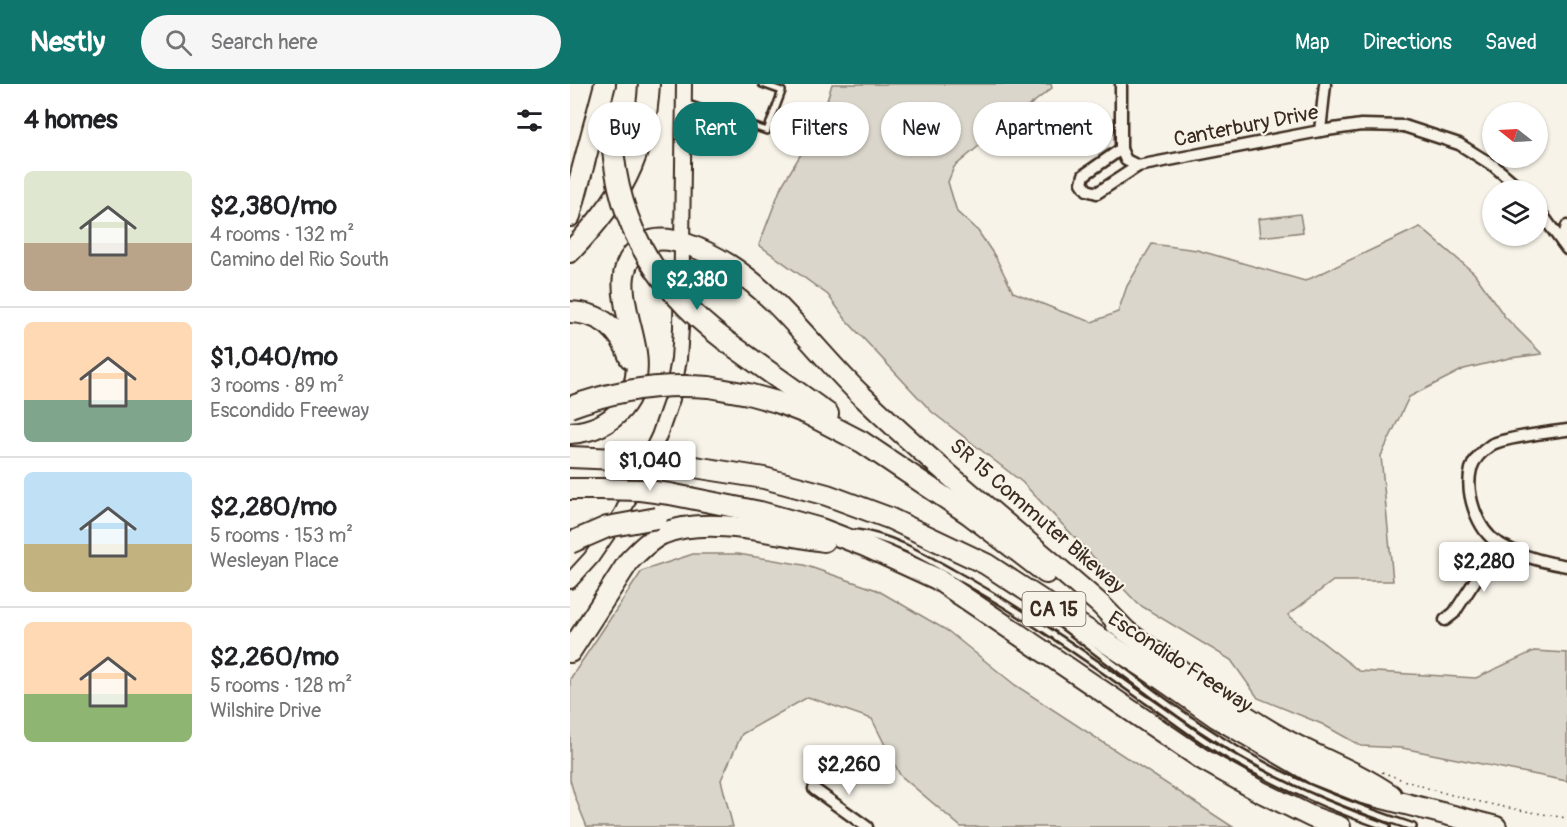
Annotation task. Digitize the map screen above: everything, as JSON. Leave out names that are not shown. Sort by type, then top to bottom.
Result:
[{"type":"highway","points":[[604,102],[605,84]]},
{"type":"highway","points":[[609,102],[615,84]]},
{"type":"highway","points":[[570,252],[601,219],[629,173],[644,127],[648,84]]},
{"type":"highway","points":[[570,216],[590,156]]},
{"type":"highway","points":[[613,156],[625,207],[635,234],[647,258],[676,298],[693,315],[726,341],[832,416],[862,442]]},
{"type":"highway","points":[[570,434],[597,427],[614,417],[630,397],[636,355],[623,292],[625,269],[634,254],[647,242],[661,240],[702,249],[731,266],[761,289],[886,419],[1101,605],[1126,631]]},
{"type":"highway","points":[[570,312],[594,316],[613,328],[625,344],[635,374]]},
{"type":"highway","points":[[570,407],[596,398],[642,388],[709,387],[777,402],[816,418],[862,442],[969,514],[1195,682],[1270,731],[1374,783],[1405,805]]},
{"type":"highway","name":"Escondido Freeway","points":[[570,457],[647,461],[764,478],[827,495],[889,518],[986,564],[1216,717],[1315,774],[1363,793],[1496,827]]},
{"type":"highway","name":"CA 15","points":[[570,489],[640,490],[670,494],[760,512],[865,546],[937,579],[1202,759],[1259,791],[1312,817],[1340,827]]},
{"type":"highway","points":[[570,543],[607,527],[657,518],[704,516],[751,522],[798,537]]},
{"type":"highway","points":[[570,652],[629,561],[641,548],[659,535],[691,526],[727,527],[865,546]]},
{"type":"street","points":[[683,102],[684,84]]},
{"type":"street","points":[[1121,84],[1121,149],[1126,160],[1138,166]]},
{"type":"street","points":[[1320,131],[1325,84]]},
{"type":"street","name":"Canterbury Drive","points":[[1138,166],[1320,131],[1361,125],[1404,126],[1459,144],[1494,166],[1510,180]]},
{"type":"street","points":[[1121,149],[1084,175],[1082,183],[1087,190],[1097,193],[1138,166]]},
{"type":"street","points":[[570,581],[591,558],[622,513],[659,436],[672,399],[681,328],[683,156]]},
{"type":"street","points":[[1548,223],[1564,245]]},
{"type":"street","points":[[1564,245],[1567,226]]},
{"type":"street","points":[[1567,430],[1494,443],[1475,459],[1471,468],[1470,481],[1477,515],[1488,536],[1499,544],[1536,560],[1567,566]]},
{"type":"street","points":[[1445,620],[1454,613],[1499,544]]},
{"type":"street","points":[[814,789],[867,827]]},
{"type":"lane","points":[[758,128],[767,131],[782,91],[762,84]]},
{"type":"lane","points":[[821,530],[868,535],[901,546],[939,565],[1044,629],[1218,749],[1307,795],[1349,814],[1387,827]]},
{"type":"lane","points":[[938,540],[949,554],[958,558]]},
{"type":"lane","points":[[1053,618],[1185,717],[1261,764],[1307,788],[1413,827]]},
{"type":"path","points":[[1378,770],[1445,794],[1485,804],[1567,818]]},
{"type":"shaded area","points":[[832,84],[1051,84],[1052,88],[1034,102],[973,102],[973,151],[954,167],[948,182],[957,212],[978,231],[996,258],[1013,292],[1092,322],[1118,312],[1127,286],[1152,244],[1197,250],[1305,281],[1420,227],[1474,273],[1505,317],[1542,354],[1510,358],[1464,369],[1409,397],[1381,456],[1393,581],[1333,581],[1288,615],[1359,671],[1476,678],[1534,651],[1567,653],[1567,781],[1402,748],[1361,746],[1322,724],[1258,698],[1231,660],[1138,604],[1022,482],[932,412],[847,321],[828,295],[759,245],[781,187],[800,156],[869,156],[869,102],[827,102]]},
{"type":"shaded area","points":[[1300,214],[1303,232],[1260,237],[1258,219]]},
{"type":"shaded area","points":[[693,554],[738,554],[804,565],[877,590],[948,631],[1015,685],[1233,827],[961,827],[900,775],[872,719],[808,697],[742,734],[721,780],[733,827],[587,827],[570,780],[570,679],[642,571]]}]
